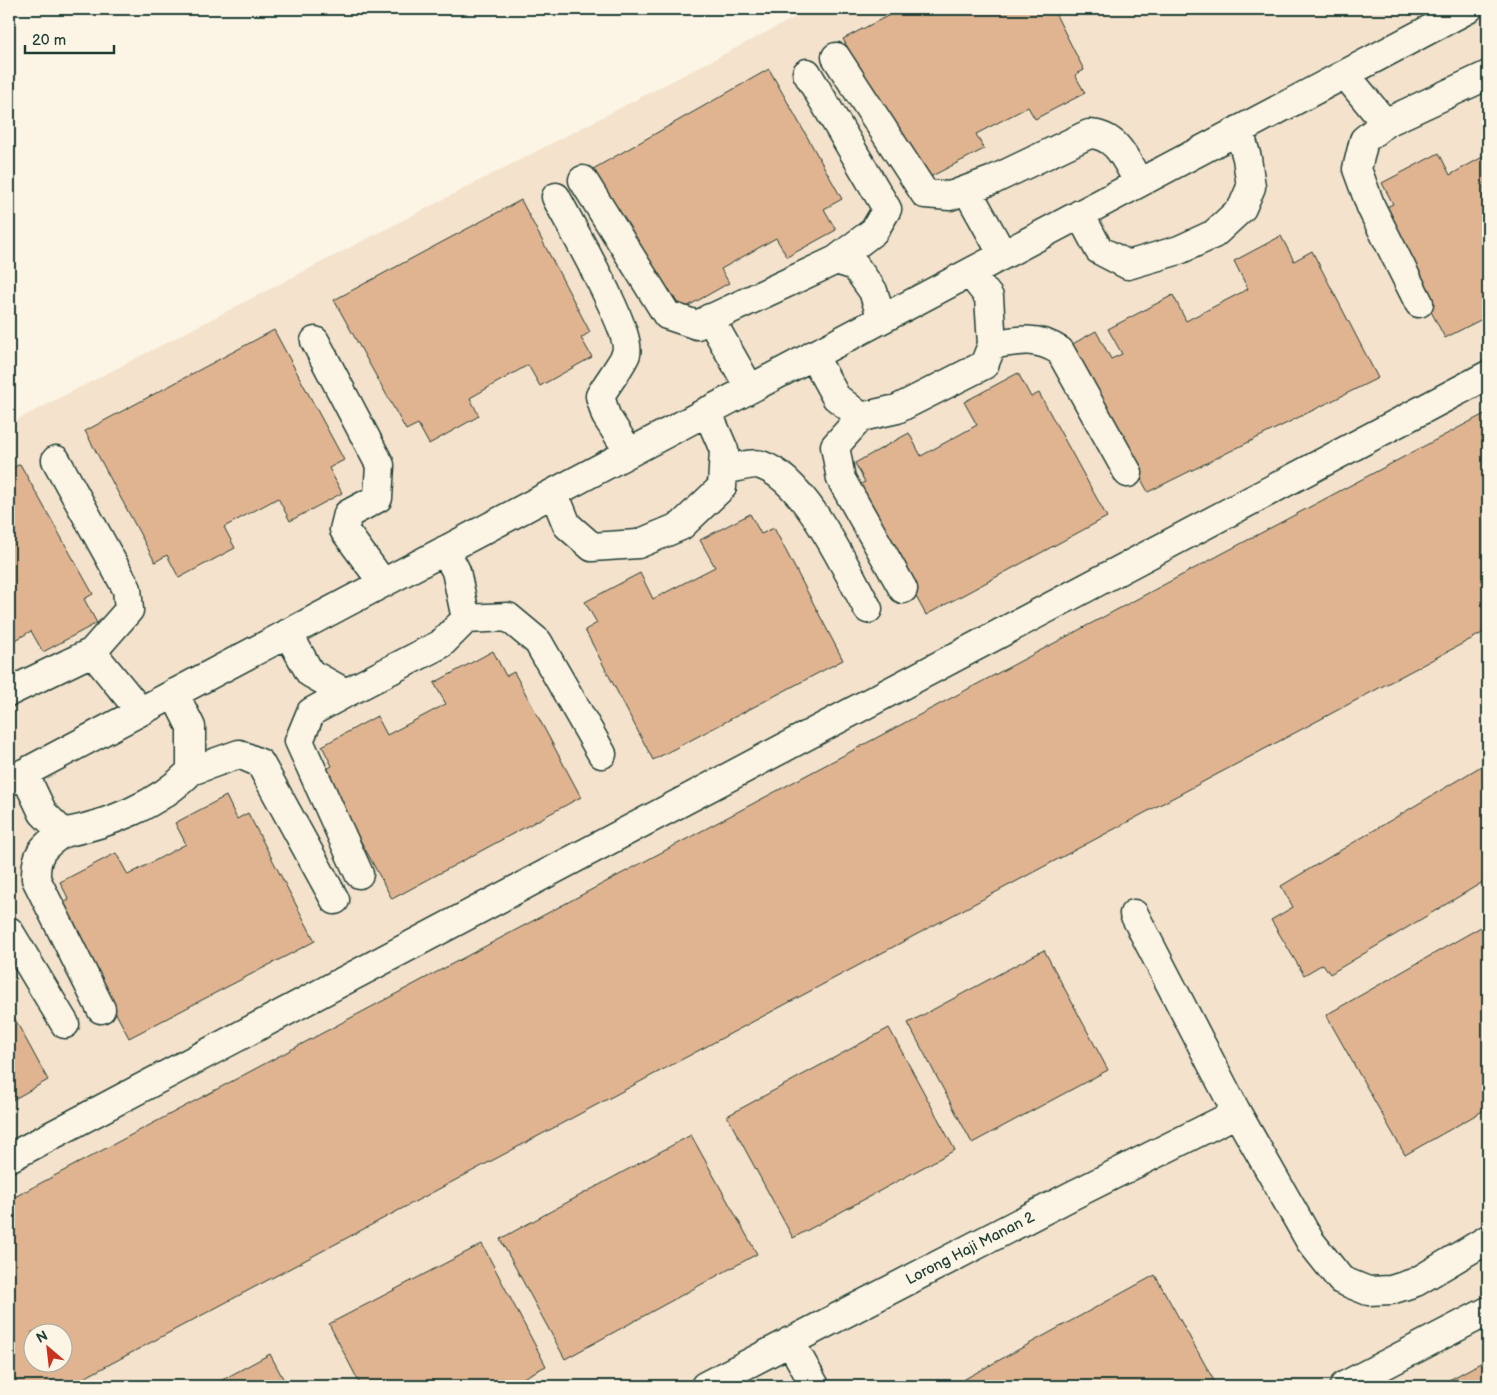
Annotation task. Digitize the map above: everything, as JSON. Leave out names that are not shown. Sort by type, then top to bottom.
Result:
[{"type":"street","points":[[63,833],[43,812],[16,777],[1468,9]]},
{"type":"street","points":[[836,57],[925,194],[950,196],[967,190],[1090,134],[1100,135],[1117,144],[1139,183]]},
{"type":"street","points":[[583,180],[667,315],[697,325],[836,260],[874,231],[887,209],[807,73]]},
{"type":"street","points":[[1345,74],[1385,123]]},
{"type":"street","points":[[1419,303],[1371,207],[1357,169],[1364,140],[1385,123],[1488,75]]},
{"type":"street","points":[[1080,214],[1099,250],[1128,265],[1179,250],[1214,234],[1242,208],[1251,187],[1247,158],[1239,130]]},
{"type":"street","points":[[967,190],[1003,255]]},
{"type":"street","points":[[556,197],[628,341],[626,354],[600,396],[606,416],[629,452]]},
{"type":"street","points":[[836,260],[855,266],[873,291],[882,319]]},
{"type":"street","points":[[903,589],[841,479],[835,446],[861,417],[897,409],[984,365],[992,345],[989,298],[970,273]]},
{"type":"street","points":[[710,318],[750,389]]},
{"type":"street","points":[[992,345],[1022,339],[1051,346],[1060,352],[1128,473]]},
{"type":"street","points":[[314,341],[380,465],[378,498],[348,514],[344,530],[383,583]]},
{"type":"street","points":[[813,355],[836,397],[861,417]]},
{"type":"street","points":[[9,1158],[1488,375]]},
{"type":"street","points":[[554,493],[567,525],[592,547],[638,544],[680,526],[722,487],[724,450],[707,412]]},
{"type":"street","points":[[9,692],[92,652],[129,610],[127,589],[56,460]]},
{"type":"street","points":[[723,470],[760,465],[789,482],[820,521],[868,609]]},
{"type":"street","points":[[445,550],[456,571],[466,619]]},
{"type":"street","points":[[359,874],[299,741],[311,712],[395,670],[441,644],[466,619],[508,617],[538,642],[602,754]]},
{"type":"street","points":[[288,633],[310,673],[346,693]]},
{"type":"street","points":[[92,652],[140,711]]},
{"type":"street","points":[[174,693],[191,727],[191,771]]},
{"type":"street","points":[[101,1009],[36,879],[36,864],[45,845],[63,833],[99,826],[142,806],[182,781],[191,771],[239,754],[260,763],[335,900]]},
{"type":"street","points":[[1134,914],[1238,1113],[1310,1241],[1341,1280],[1368,1291],[1391,1290],[1416,1282],[1488,1239]]},
{"type":"street","points":[[9,930],[65,1024]]},
{"type":"street","name":"Lorong Haji Manan 2","points":[[705,1386],[1071,1196],[1238,1113]]},
{"type":"street","points":[[1344,1386],[1488,1311]]},
{"type":"street","points":[[790,1341],[814,1386]]},
{"type":"shaded area","points":[[811,9],[1488,9],[1488,1386],[9,1386],[9,424]]},
{"type":"building","points":[[901,9],[1053,9],[1084,70],[1075,75],[1085,93],[1035,119],[1028,107],[976,134],[984,149],[928,178],[912,164],[843,39]]},
{"type":"building","points":[[769,69],[842,199],[824,209],[836,230],[787,257],[776,238],[721,269],[729,283],[681,310],[669,289],[663,293],[593,169]]},
{"type":"building","points":[[1439,153],[1450,175],[1488,154],[1488,316],[1445,338],[1378,211],[1393,204],[1382,183]]},
{"type":"building","points":[[521,200],[590,332],[581,338],[592,357],[540,386],[528,365],[470,398],[479,416],[429,444],[418,424],[406,430],[334,300]]},
{"type":"building","points":[[1281,236],[1294,261],[1312,251],[1378,378],[1148,492],[1069,346],[1096,331],[1111,359],[1122,354],[1108,329],[1173,295],[1186,321],[1248,289],[1234,261]]},
{"type":"building","points":[[274,330],[344,460],[329,468],[342,493],[290,521],[278,498],[224,527],[235,548],[179,578],[167,555],[155,562],[85,431]]},
{"type":"building","points":[[1018,373],[1031,397],[1039,393],[1107,517],[926,615],[856,486],[865,482],[855,463],[909,433],[921,456],[977,425],[964,402]]},
{"type":"building","points":[[1488,412],[1488,630],[69,1386],[9,1386],[9,1200]]},
{"type":"building","points":[[20,464],[93,594],[84,599],[97,623],[43,652],[31,631],[9,644],[9,470]]},
{"type":"building","points":[[750,514],[761,534],[774,528],[843,660],[653,760],[585,630],[597,623],[585,602],[640,573],[653,599],[715,567],[700,540]]},
{"type":"building","points":[[493,651],[506,676],[514,672],[581,797],[392,899],[323,771],[332,766],[322,746],[377,716],[387,735],[446,704],[434,683]]},
{"type":"building","points":[[1488,762],[1488,879],[1330,974],[1323,964],[1304,975],[1271,920],[1293,907],[1281,886]]},
{"type":"building","points":[[226,796],[237,819],[248,813],[315,941],[129,1038],[59,905],[69,900],[60,882],[116,853],[128,875],[186,844],[175,823]]},
{"type":"building","points":[[1488,923],[1488,1108],[1405,1155],[1326,1015]]},
{"type":"building","points":[[1044,950],[1108,1070],[972,1143],[908,1023]]},
{"type":"building","points":[[9,1008],[48,1080],[9,1102]]},
{"type":"building","points":[[889,1028],[955,1150],[793,1238],[727,1116]]},
{"type":"building","points":[[691,1135],[757,1254],[565,1359],[500,1239]]},
{"type":"building","points":[[482,1244],[546,1366],[508,1386],[361,1386],[329,1324]]},
{"type":"building","points":[[1155,1275],[1217,1386],[952,1386]]},
{"type":"building","points":[[270,1354],[287,1386],[211,1386]]},
{"type":"building","points":[[1488,1359],[1488,1386],[1438,1386]]}]
